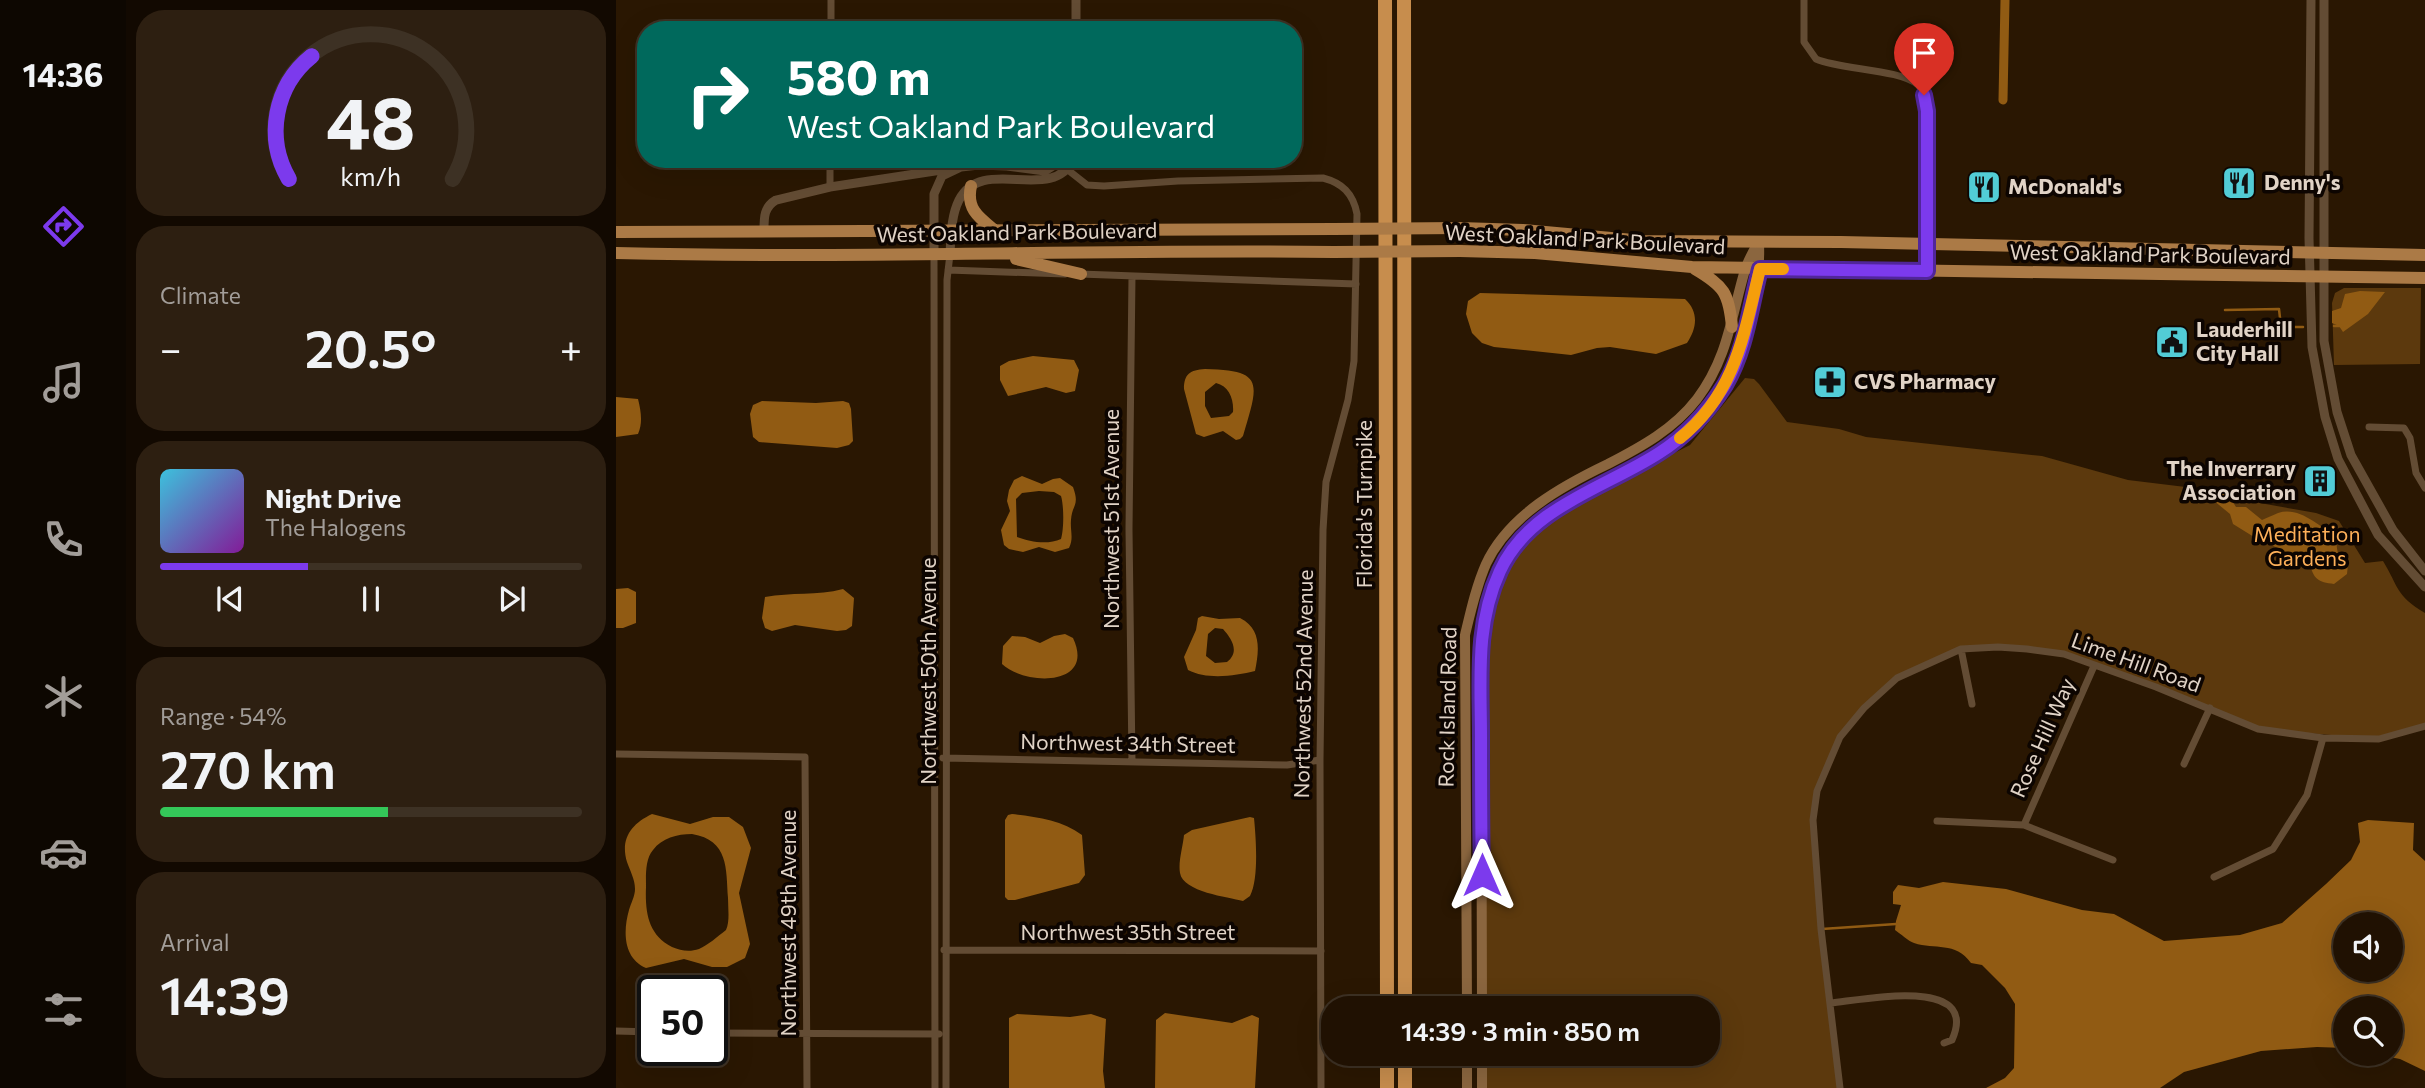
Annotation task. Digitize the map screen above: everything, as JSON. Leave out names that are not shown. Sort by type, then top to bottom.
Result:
[{"type":"highway","name":"Florida's Turnpike","points":[[1385,0],[1387,996]]},
{"type":"highway","name":"Florida's Turnpike","points":[[1404,0],[1405,996]]},
{"type":"highway","points":[[1387,1066],[1387,1088]]},
{"type":"highway","points":[[1405,1066],[1405,1088]]},
{"type":"main road","points":[[971,186],[969,198],[972,210],[993,229]]},
{"type":"main road","name":"West Oakland Park Boulevard","points":[[616,232],[1460,229],[1523,230],[1644,241],[2425,255]]},
{"type":"main road","name":"Rock Island Road","points":[[1467,996],[1465,635],[1474,593],[1487,561],[1504,536],[1539,503],[1557,490],[1652,440],[1676,422],[1697,400],[1714,374],[1732,327],[1746,268],[1759,241]]},
{"type":"main road","name":"Rock Island Road","points":[[1482,996],[1480,637],[1489,597],[1501,568],[1516,546],[1533,529],[1581,494],[1662,451],[1687,432],[1707,409],[1725,384],[1738,356],[1760,269],[1759,241]]},
{"type":"main road","name":"West Oakland Park Boulevard","points":[[616,253],[713,255],[1188,250],[1460,251],[1535,253],[1692,267],[1760,269],[2425,278]]},
{"type":"main road","points":[[988,254],[1081,274]]},
{"type":"main road","points":[[1692,267],[1719,283],[1725,291],[1729,300],[1732,327]]},
{"type":"main road","points":[[1467,1066],[1467,1088]]},
{"type":"main road","points":[[1482,1066],[1482,1088]]},
{"type":"street","points":[[831,0],[831,21]]},
{"type":"street","points":[[1076,0],[1076,21]]},
{"type":"street","points":[[1804,0],[1804,42],[1816,59],[1902,77],[1919,85],[1924,95],[1927,111],[1927,271]]},
{"type":"street","points":[[2311,0],[2309,253],[2312,347],[2325,417],[2337,459],[2378,535],[2425,587]]},
{"type":"street","points":[[2324,0],[2324,341],[2337,412],[2351,455]]},
{"type":"street","points":[[830,168],[830,187]]},
{"type":"street","points":[[764,230],[764,215],[768,205],[776,200],[830,187],[954,168]]},
{"type":"street","points":[[934,254],[933,200],[938,180],[958,168]]},
{"type":"street","points":[[1022,168],[1045,171],[1050,168]]},
{"type":"street","points":[[950,254],[954,213],[960,198],[971,186],[1001,178],[1047,180],[1068,170]]},
{"type":"street","name":"Northwest 52nd Avenue","points":[[1068,170],[1087,185],[1104,186],[1204,180],[1323,178],[1346,189],[1355,204],[1354,360],[1348,400],[1326,482],[1323,530],[1320,761],[1321,1088]]},
{"type":"street","name":"Northwest 50th Avenue","points":[[934,254],[935,1088]]},
{"type":"street","name":"Northwest 50th Avenue","points":[[946,1088],[947,441],[950,254]]},
{"type":"street","points":[[948,270],[1356,284]]},
{"type":"street","name":"Northwest 51st Avenue","points":[[1132,276],[1129,506],[1132,762]]},
{"type":"street","points":[[2369,426],[2404,428],[2410,438],[2416,472],[2425,488]]},
{"type":"street","points":[[2333,440],[2340,442],[2351,455],[2393,530],[2425,571]]},
{"type":"street","points":[[934,441],[947,441]]},
{"type":"street","points":[[934,516],[947,516]]},
{"type":"street","points":[[934,592],[947,592]]},
{"type":"street","points":[[1961,649],[1972,704]]},
{"type":"street","name":"Lime Hill Road","points":[[1840,1088],[1821,929],[1813,820],[1817,791],[1840,737],[1864,708],[1897,678],[1961,649],[2027,649],[2063,654],[2156,687],[2258,729],[2323,738],[2379,739],[2425,726]]},
{"type":"street","name":"Rose Hill Way","points":[[2024,825],[2094,666]]},
{"type":"street","points":[[935,674],[946,674]]},
{"type":"street","points":[[2184,764],[2210,708]]},
{"type":"street","points":[[2214,877],[2273,849],[2307,795],[2323,738]]},
{"type":"street","name":"Northwest 49th Avenue","points":[[616,754],[805,757],[807,1088]]},
{"type":"street","name":"Northwest 34th Street","points":[[936,758],[1287,765],[1320,761]]},
{"type":"street","points":[[1937,821],[2024,825],[2113,860]]},
{"type":"street","name":"Northwest 35th Street","points":[[935,950],[1321,951]]},
{"type":"street","points":[[1831,1003],[1891,995],[1929,997],[1948,1004],[1957,1015],[1958,1028],[1952,1041],[1944,1043]]},
{"type":"street","points":[[616,1031],[637,1032]]},
{"type":"street","points":[[728,1033],[947,1035]]},
{"type":"green space","points":[[2344,288],[2421,288],[2420,364],[2334,365],[2332,303],[2335,293]]},
{"type":"green space","name":"Meditation Gardens","points":[[1745,378],[1754,379],[1787,422],[1839,429],[1866,437],[2042,456],[2128,480],[2202,489],[2228,489],[2260,503],[2316,513],[2339,521],[2365,563],[2383,561],[2403,595],[2425,613],[2425,726],[2379,739],[2258,729],[2064,654],[2027,649],[1961,649],[1897,678],[1840,737],[1817,791],[1814,820],[1817,874],[1840,1088],[1487,1088],[1487,1066],[1720,1066],[1720,996],[1486,996],[1484,639],[1500,573],[1536,531],[1593,494],[1690,445]]},
{"type":"shaded area","points":[[2360,291],[2385,292],[2368,314],[2343,332],[2339,326],[2332,323],[2332,311],[2341,308],[2345,294]]},
{"type":"shaded area","points":[[1480,293],[1685,299],[1693,309],[1695,320],[1687,343],[1656,354],[1610,347],[1571,355],[1494,347],[1482,343],[1472,333],[1466,314],[1468,301]]},
{"type":"shaded area","points":[[1033,356],[1074,360],[1079,370],[1075,391],[1066,393],[1046,387],[1008,396],[1000,380],[1000,366],[1009,361]]},
{"type":"shaded area","points":[[1200,370],[1239,373],[1248,377],[1252,383],[1252,404],[1240,439],[1236,440],[1223,431],[1204,437],[1196,434],[1184,384],[1189,374]],"holes":[[[1216,383],[1230,394],[1233,412],[1229,416],[1211,418],[1205,406],[1205,392]]]},
{"type":"shaded area","points":[[616,397],[638,399],[641,426],[638,434],[616,437]]},
{"type":"shaded area","points":[[762,401],[849,403],[853,441],[837,448],[759,442],[753,437],[750,414],[753,405]]},
{"type":"shaded area","points":[[1022,476],[1042,484],[1060,478],[1073,487],[1076,502],[1069,548],[1055,552],[1039,547],[1023,552],[1004,545],[1001,530],[1010,511],[1007,501],[1014,480]],"holes":[[[1054,492],[1061,496],[1062,500],[1061,539],[1039,542],[1017,537],[1016,499],[1022,493]]]},
{"type":"shaded area","points":[[2226,491],[2236,507],[2246,507],[2262,520],[2286,512],[2309,518],[2336,536],[2339,556],[2348,564],[2347,574],[2334,584],[2320,581],[2313,573],[2310,563],[2254,537],[2233,524],[2230,514],[2213,500],[2213,492]]},
{"type":"shaded area","points":[[628,588],[636,592],[636,623],[616,628],[616,589]]},
{"type":"shaded area","points":[[843,589],[854,598],[852,626],[846,630],[795,625],[772,631],[765,628],[762,618],[765,597]]},
{"type":"shaded area","points":[[1198,618],[1240,618],[1247,623],[1257,641],[1255,671],[1212,676],[1188,670],[1184,657],[1196,630]],"holes":[[[1215,628],[1223,629],[1232,641],[1234,650],[1227,662],[1215,663],[1206,656],[1208,634]]]},
{"type":"shaded area","points":[[1065,634],[1073,638],[1077,654],[1075,666],[1067,674],[1055,678],[1026,676],[1002,664],[1003,646],[1012,636],[1025,637],[1040,643]]},
{"type":"shaded area","points":[[652,814],[690,824],[713,817],[729,817],[743,827],[751,848],[739,893],[750,944],[745,958],[727,967],[712,967],[684,959],[646,968],[633,958],[627,943],[626,927],[635,885],[625,846],[629,833],[638,822]],"holes":[[[686,834],[704,837],[713,842],[723,857],[727,877],[728,923],[726,930],[706,945],[696,950],[682,950],[664,942],[650,922],[646,896],[647,863],[653,850],[665,840]]]},
{"type":"shaded area","points":[[1012,814],[1058,823],[1082,835],[1085,875],[1079,883],[1015,900],[1005,897],[1005,820]]},
{"type":"shaded area","points":[[1254,818],[1256,858],[1255,879],[1250,896],[1243,901],[1189,885],[1180,873],[1184,835],[1192,830]]},
{"type":"shaded area","points":[[2368,820],[2414,823],[2413,850],[2425,861],[2425,1071],[2403,1060],[2403,996],[2333,996],[2333,1048],[2261,1051],[2184,1072],[2160,1088],[1986,1088],[2005,1078],[2014,1068],[2015,1004],[2005,988],[1982,965],[1971,963],[1965,956],[1951,949],[1914,943],[1895,930],[1901,905],[1893,904],[1893,892],[1898,885],[1919,888],[1943,882],[2006,889],[2082,910],[2114,914],[2164,941],[2240,935],[2282,923],[2351,860],[2360,842],[2358,823]]},
{"type":"shaded area","points":[[1165,1013],[1232,1023],[1252,1015],[1259,1018],[1255,1088],[1155,1088],[1156,1020]]},
{"type":"shaded area","points":[[1017,1014],[1070,1017],[1091,1014],[1106,1019],[1103,1071],[1105,1088],[1009,1088],[1009,1018]]},
{"type":"waterway","points":[[2003,100],[2005,0]]},
{"type":"waterway","points":[[2225,310],[2279,309],[2281,327],[2303,327]]},
{"type":"waterway","points":[[2334,326],[2342,326]]},
{"type":"waterway","points":[[1822,929],[1896,924]]},
{"type":"slow traffic","points":[[1680,438],[1707,409],[1725,384],[1735,363],[1747,328],[1760,269],[1783,269]]},
{"type":"place","name":"Denny's","points":[[2239,183]]},
{"type":"place","name":"McDonald's","points":[[1984,187]]},
{"type":"place","name":"Lauderhill City Hall","points":[[2172,342]]},
{"type":"place","name":"CVS Pharmacy","points":[[1830,382]]},
{"type":"place","name":"The Inverrary Association","points":[[2320,481]]},
{"type":"route","points":[[1482,875],[1480,637],[1489,597],[1501,568],[1516,546],[1556,511],[1581,494],[1654,457],[1687,432],[1707,409],[1725,384],[1741,349],[1760,269],[1927,271],[1927,111],[1924,95]]}]
